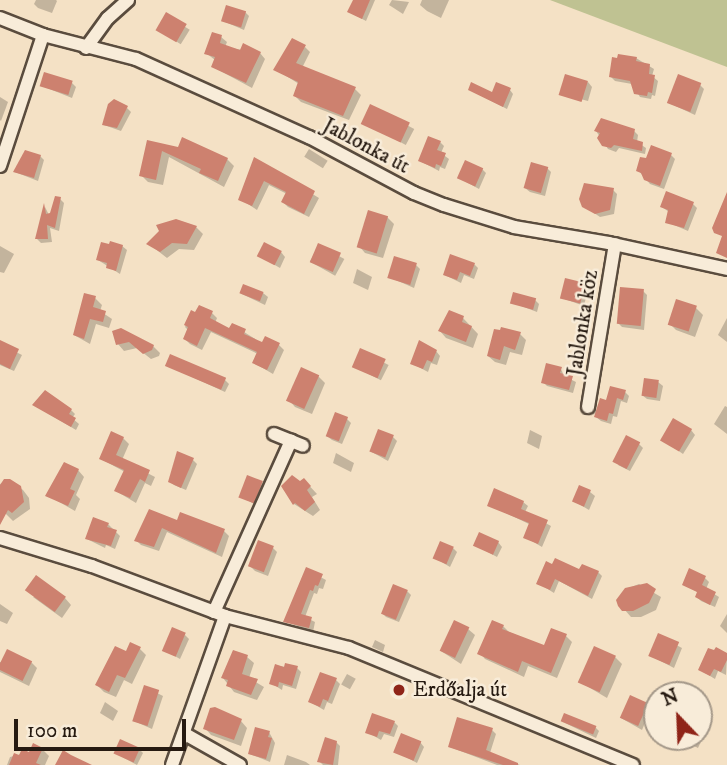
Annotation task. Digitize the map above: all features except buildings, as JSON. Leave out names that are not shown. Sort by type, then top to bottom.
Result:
[{"type":"street","points":[[86,48],[108,18],[128,0]]},
{"type":"street","name":"Jablonka út","points":[[0,18],[43,35],[86,48],[119,54],[152,66],[309,137],[414,193],[444,205],[514,227],[615,244],[727,270]]},
{"type":"street","points":[[0,166],[43,35]]},
{"type":"street","name":"Jablonka köz","points":[[588,407],[615,244]]},
{"type":"street","points":[[172,765],[185,734],[220,614],[297,443],[274,434]]},
{"type":"street","points":[[0,538],[92,566],[220,614],[330,642],[633,765]]},
{"type":"street","points":[[185,734],[240,765]]},
{"type":"green space","points":[[550,0],[727,0],[727,67]]},
{"type":"place","name":"Erdőalja út","points":[[399,690]]}]
